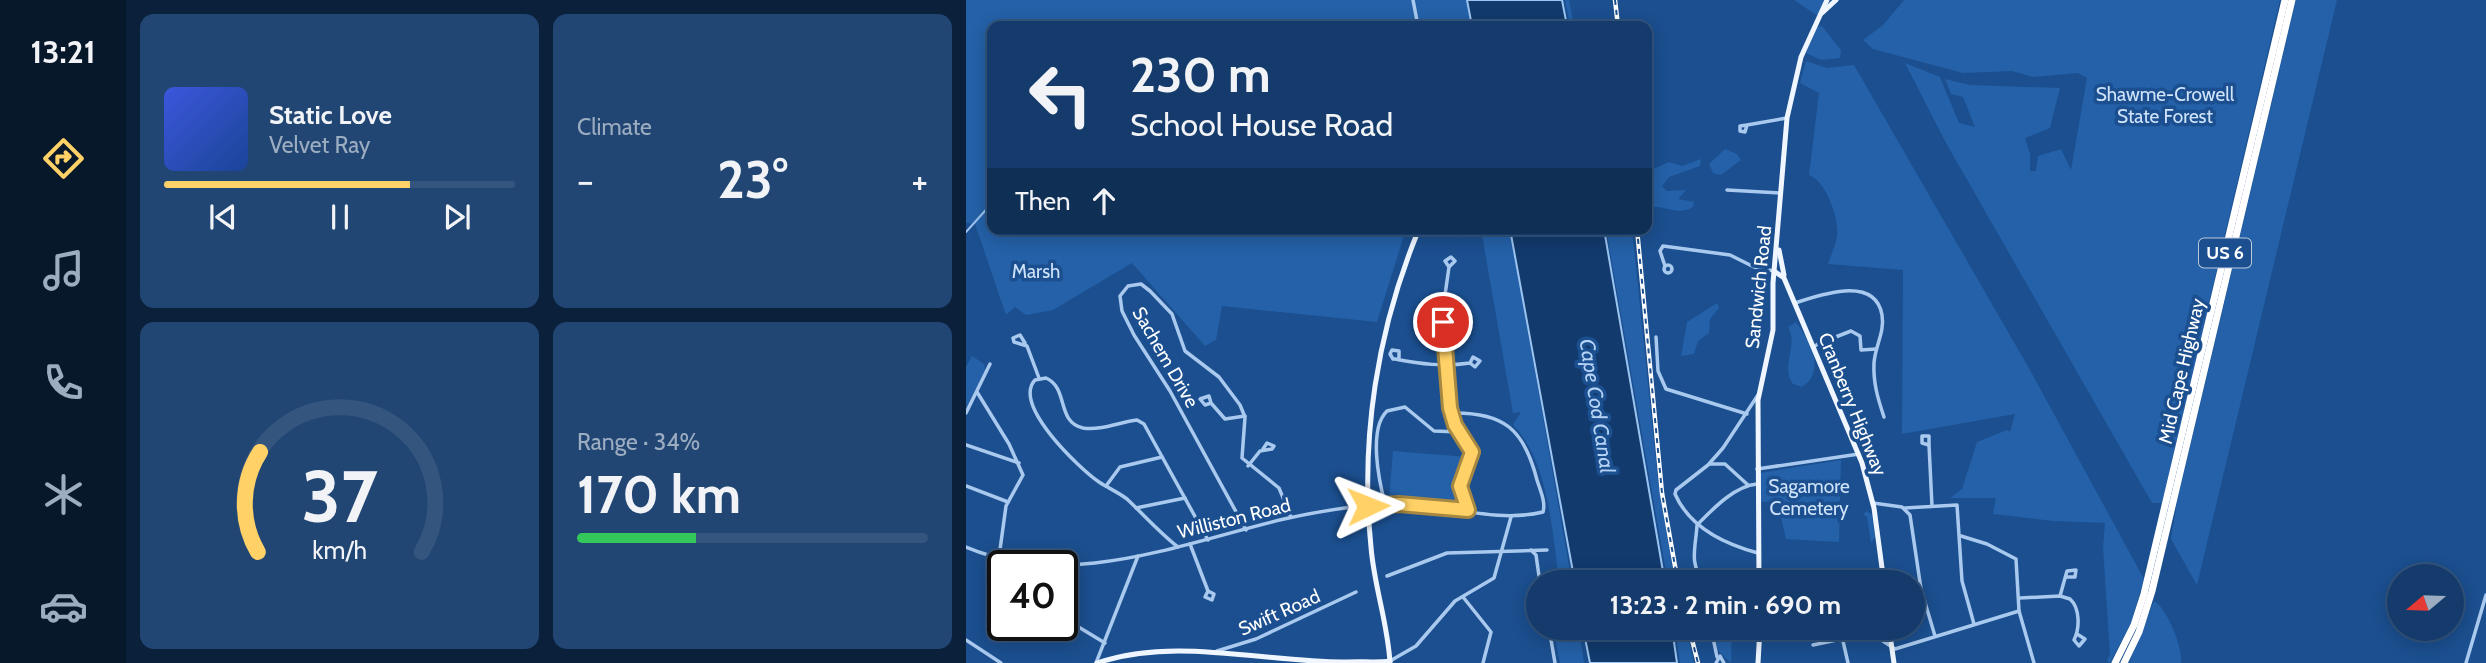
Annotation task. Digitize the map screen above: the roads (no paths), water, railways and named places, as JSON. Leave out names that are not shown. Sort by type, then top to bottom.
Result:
[{"type":"highway","name":"Mid Cape Highway","points":[[2115,663],[2134,625],[2147,584],[2285,0]]},
{"type":"highway","name":"Mid Cape Highway","points":[[2124,663],[2139,632],[2152,591],[2292,0]]},
{"type":"main road","name":"Sandwich Road","points":[[1759,570],[1756,469],[1759,393],[1773,330],[1774,271],[1787,118],[1797,70],[1827,0]]},
{"type":"main road","points":[[1820,16],[1836,0]]},
{"type":"main road","points":[[1096,663],[1133,654],[1211,653],[1281,661],[1390,662],[1372,564],[1368,506],[1370,432],[1378,363],[1395,297],[1417,235]]},
{"type":"main road","name":"Cranberry Highway","points":[[1778,243],[1786,283]]},
{"type":"main road","name":"Cranberry Highway","points":[[1774,271],[1782,275],[1786,283],[1859,454],[1873,503],[1882,570]]},
{"type":"main road","points":[[1758,663],[1759,640]]},
{"type":"main road","points":[[1891,640],[1894,663]]},
{"type":"street","points":[[1413,0],[1417,21]]},
{"type":"street","points":[[1747,125],[1787,118]]},
{"type":"street","points":[[1727,190],[1782,193]]},
{"type":"street","points":[[1665,266],[1660,251],[1666,246],[1730,255],[1755,268],[1774,271]]},
{"type":"street","points":[[1450,267],[1444,308],[1444,367],[1451,413],[1472,452],[1460,486],[1468,510]]},
{"type":"street","name":"Sachem Drive","points":[[1245,416],[1222,379],[1185,351],[1171,314],[1150,291],[1137,284],[1122,290],[1121,307],[1134,335],[1170,391],[1246,530]]},
{"type":"street","points":[[1795,303],[1833,291],[1862,293],[1876,303],[1882,315],[1881,337],[1876,349],[1875,386],[1884,417]]},
{"type":"street","points":[[1814,346],[1826,337],[1833,338],[1851,331],[1860,336],[1861,350],[1876,349]]},
{"type":"street","points":[[1656,337],[1658,371],[1666,389],[1747,414]]},
{"type":"street","points":[[1025,343],[1039,378]]},
{"type":"street","points":[[1399,360],[1444,367],[1470,363]]},
{"type":"street","points":[[966,413],[990,364]]},
{"type":"street","points":[[1178,547],[1107,486],[1085,471],[1040,421],[1029,395],[1031,384],[1039,378],[1049,379],[1056,384],[1066,415],[1073,424],[1095,428],[1138,420],[1144,424],[1208,540]]},
{"type":"street","points":[[977,392],[1019,463],[1022,480],[1008,502],[1000,550]]},
{"type":"street","points":[[1758,553],[1716,537],[1697,525],[1675,492],[1708,465],[1723,448],[1759,393]]},
{"type":"street","points":[[1211,404],[1225,419],[1245,416],[1240,451],[1248,466],[1269,478],[1279,488],[1292,518]]},
{"type":"street","points":[[1385,504],[1377,472],[1379,423],[1387,411],[1405,407],[1434,430],[1460,432]]},
{"type":"street","name":"Williston Road","points":[[1078,566],[1138,556],[1292,518],[1368,506],[1385,504],[1468,510],[1511,517],[1544,511],[1534,467],[1520,437],[1504,422],[1488,415],[1451,413]]},
{"type":"street","points":[[966,445],[1019,463]]},
{"type":"street","points":[[1929,445],[1933,506]]},
{"type":"street","points":[[1723,448],[1726,464],[1748,485]]},
{"type":"street","points":[[1248,466],[1263,449]]},
{"type":"street","points":[[1756,469],[1859,454]]},
{"type":"street","points":[[1107,486],[1120,467],[1162,457]]},
{"type":"street","points":[[1708,465],[1726,464]]},
{"type":"street","points":[[1696,570],[1693,557],[1697,525],[1713,508],[1748,485],[1757,484]]},
{"type":"street","points":[[966,486],[1008,502]]},
{"type":"street","points":[[1135,509],[1185,498]]},
{"type":"street","points":[[1873,503],[1905,508],[1957,505],[1962,581],[1975,624]]},
{"type":"street","points":[[1905,508],[1912,523],[1921,589],[1936,636]]},
{"type":"street","points":[[1390,662],[1419,643],[1447,607],[1491,581],[1503,550],[1511,517]]},
{"type":"street","points":[[1961,536],[1987,544],[2016,559],[2019,611],[2034,663]]},
{"type":"street","points":[[1169,549],[1170,541]]},
{"type":"street","points":[[1190,544],[1208,591]]},
{"type":"street","name":"Williston Road","points":[[966,547],[987,553]]},
{"type":"street","points":[[1529,550],[1536,555],[1538,570]]},
{"type":"street","points":[[1387,576],[1442,554],[1547,550]]},
{"type":"street","points":[[1096,663],[1138,556]]},
{"type":"street","points":[[2060,596],[2067,577]]},
{"type":"street","name":"Swift Road","points":[[1211,653],[1249,642],[1356,592]]},
{"type":"street","points":[[2466,663],[2486,595]]},
{"type":"street","points":[[1463,596],[1491,632],[1491,642],[1483,663]]},
{"type":"street","points":[[2019,598],[2060,596],[2070,599],[2076,606],[2077,634]]},
{"type":"street","points":[[1881,640],[1892,649],[2019,611]]},
{"type":"street","points":[[1078,627],[1105,643]]},
{"type":"street","points":[[966,640],[1001,663]]},
{"type":"street","points":[[1551,640],[1555,663]]},
{"type":"street","points":[[1714,640],[1716,663]]},
{"type":"street","points":[[1813,645],[1834,640]]},
{"type":"street","points":[[1842,640],[1848,663]]},
{"type":"street","points":[[1404,655],[1407,663]]},
{"type":"street","points":[[1717,657],[1723,657],[1724,663]]},
{"type":"water","points":[[1467,0],[1562,0],[1566,21],[1471,21]]},
{"type":"water","name":"Cape Cod Canal","points":[[1511,235],[1605,235],[1663,570],[1573,570]]},
{"type":"water","points":[[1585,640],[1674,640],[1677,663],[1590,663]]},
{"type":"waterway","points":[[966,232],[987,209]]},
{"type":"railway","points":[[1615,0],[1617,21]]},
{"type":"railway","points":[[1638,235],[1662,493],[1676,570]]},
{"type":"railway","points":[[1692,640],[1698,663]]},
{"type":"park label","name":"Shawme-Crowell State Forest","points":[[2165,105]]},
{"type":"park label","name":"Marsh","points":[[1036,271]]},
{"type":"park label","name":"Sagamore Cemetery","points":[[1809,497]]}]
